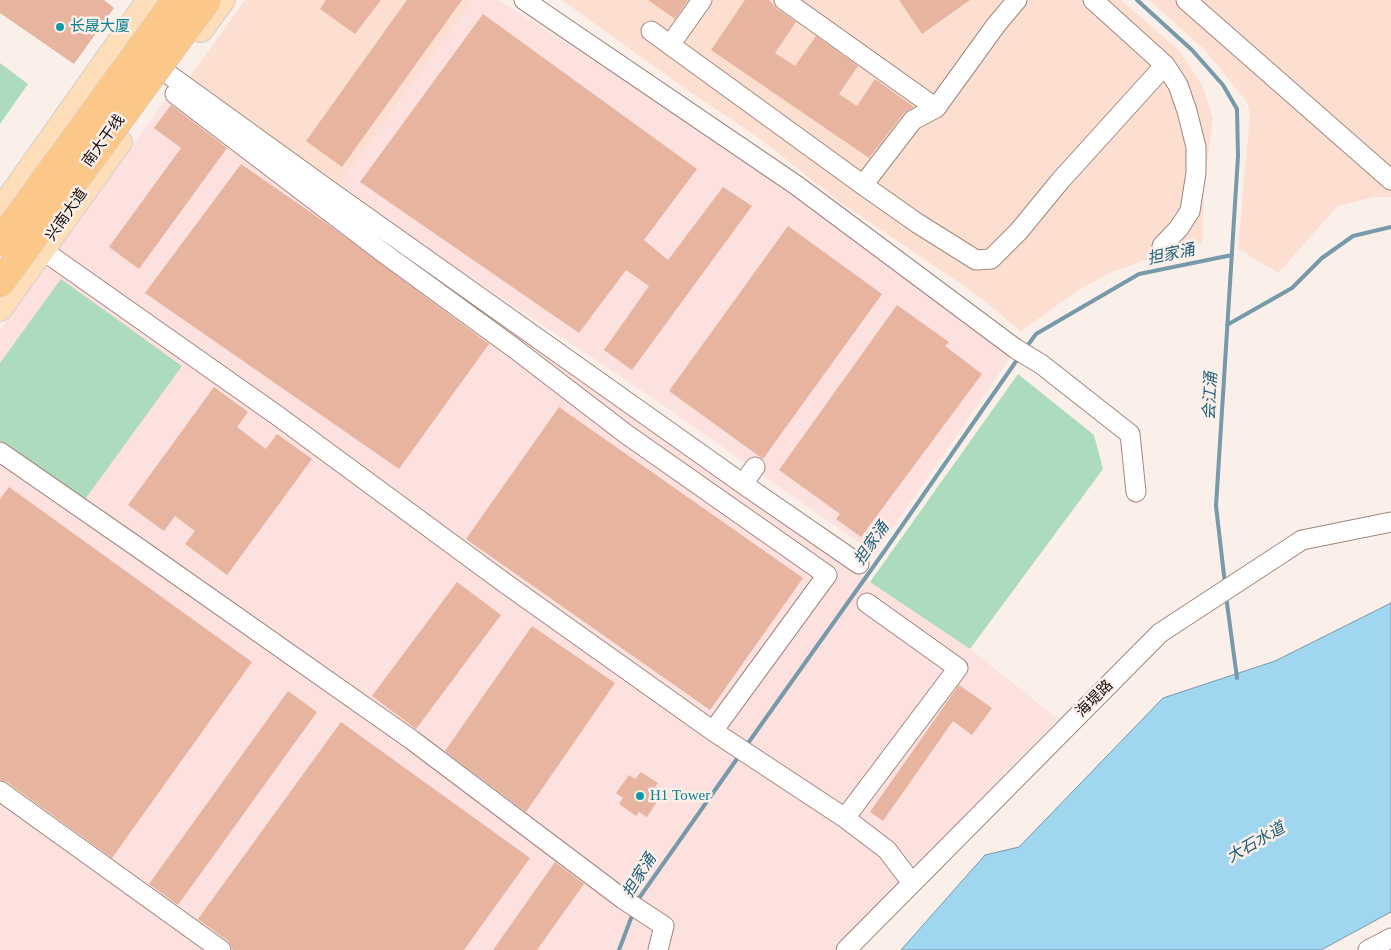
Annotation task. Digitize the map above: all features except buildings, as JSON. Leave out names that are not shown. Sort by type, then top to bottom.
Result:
[{"type":"highway","name":"南大干线","points":[[0,242],[176,0]]},
{"type":"highway","name":"南大干线","points":[[0,283],[207,0]]},
{"type":"main road","points":[[0,211],[149,0]]},
{"type":"main road","name":"兴南大道","points":[[0,309],[43,250],[172,84],[223,0]]},
{"type":"street","points":[[524,0],[796,185],[1016,349],[1041,364],[1130,434],[1136,492]]},
{"type":"street","points":[[670,45],[702,0]]},
{"type":"street","points":[[784,0],[936,108]]},
{"type":"street","points":[[863,185],[913,120],[936,108],[996,25],[1017,0]]},
{"type":"street","points":[[1093,0],[1165,65],[1178,85],[1196,147],[1196,173],[1190,211],[1179,228],[1162,246]]},
{"type":"street","points":[[1186,0],[1391,180]]},
{"type":"street","points":[[651,31],[863,185],[976,260],[991,259],[1165,65]]},
{"type":"street","points":[[172,84],[330,191],[859,564]]},
{"type":"street","points":[[172,84],[385,254],[514,348],[626,434],[827,575],[714,730]]},
{"type":"street","points":[[0,219],[278,416],[502,581],[714,730],[845,818],[887,850],[912,883]]},
{"type":"street","points":[[0,452],[412,740],[635,907],[664,926],[658,950]]},
{"type":"street","points":[[743,484],[755,467]]},
{"type":"street","name":"海堤路","points":[[846,950],[1160,633],[1302,540],[1391,522]]},
{"type":"street","points":[[845,818],[958,668],[867,603]]},
{"type":"street","points":[[0,791],[221,950]]},
{"type":"street","points":[[1368,950],[1391,938]]},
{"type":"shaded area","points":[[245,0],[473,0],[337,189],[190,77]]},
{"type":"shaded area","points":[[473,0],[499,0],[799,193],[1014,352],[875,554],[650,396],[337,189]]},
{"type":"shaded area","points":[[562,0],[1121,0],[1179,50],[1203,87],[1213,118],[1204,185],[1202,243],[1175,249],[1112,272],[1077,291],[1021,331],[973,292],[841,203],[759,138],[684,88]]},
{"type":"shaded area","points":[[1149,0],[1391,0],[1391,197],[1374,197],[1338,206],[1278,273],[1238,249],[1250,114],[1246,101],[1205,50]]},
{"type":"shaded area","points":[[176,85],[870,582],[970,649],[1058,719],[912,868],[888,897],[833,950],[0,950],[0,330]]},
{"type":"green space","points":[[0,63],[28,84],[0,124]]},
{"type":"green space","points":[[61,279],[182,366],[83,502],[0,441],[0,363]]},
{"type":"green space","points":[[1018,374],[1094,435],[1103,469],[970,649],[870,582]]},
{"type":"water","name":"大石水道","points":[[1391,603],[1391,912],[1321,950],[901,950],[985,855],[1019,847],[1163,698],[1275,661]]},
{"type":"waterway","name":"会江涌","points":[[1137,0],[1192,50],[1223,85],[1237,109],[1238,156],[1216,506],[1225,584]]},
{"type":"waterway","points":[[1227,325],[1292,288],[1322,258],[1353,236],[1391,227]]},
{"type":"waterway","name":"担家涌","points":[[1025,349],[1036,334],[1139,274],[1232,255]]},
{"type":"waterway","name":"担家涌","points":[[746,746],[1019,357]]},
{"type":"waterway","name":"会江涌","points":[[1226,596],[1237,678]]},
{"type":"waterway","name":"担家涌","points":[[637,901],[739,756]]},
{"type":"waterway","name":"担家涌","points":[[619,950],[633,913]]},
{"type":"place","name":"长晟大厦","points":[[60,27]]},
{"type":"place","name":"H1 Tower","points":[[640,796]]}]
